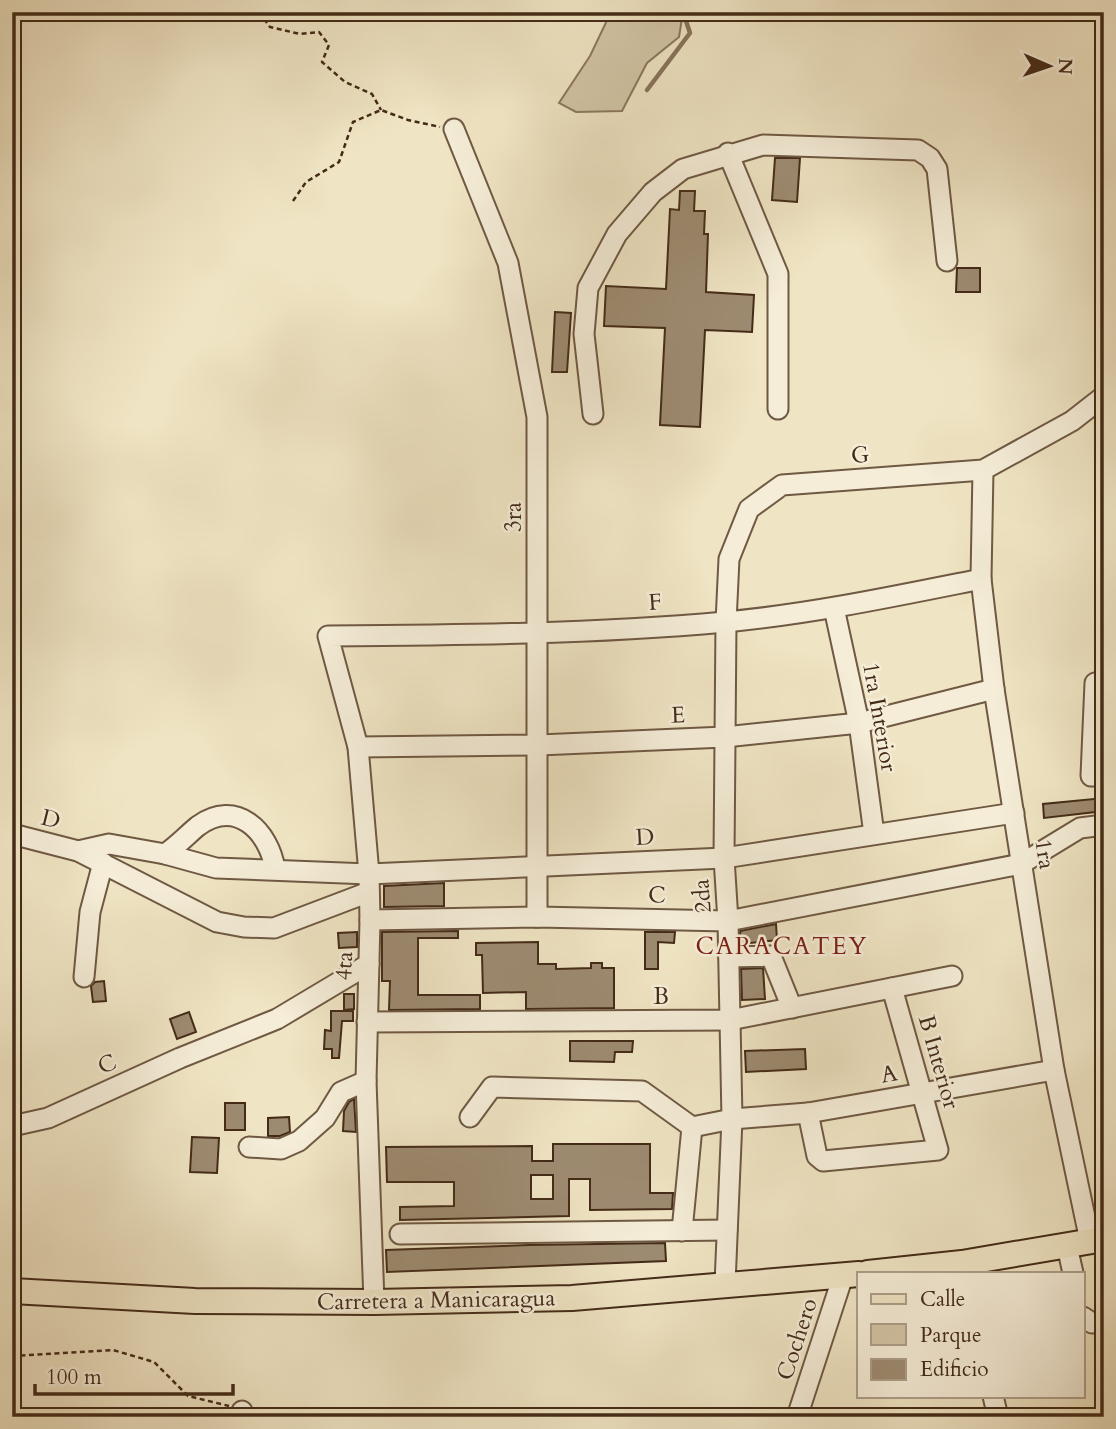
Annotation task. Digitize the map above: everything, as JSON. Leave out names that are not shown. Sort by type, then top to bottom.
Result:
[{"type":"main road","points":[[887,1272],[963,1268],[1087,1242]]},
{"type":"main road","name":"Carretera a Manicaragua","points":[[12,1291],[195,1301],[374,1302],[572,1298],[851,1275]]},
{"type":"street","name":"3ra","points":[[454,130],[508,263],[537,417],[537,917]]},
{"type":"street","points":[[593,414],[584,334],[588,288],[617,234],[653,192],[683,169],[728,153],[762,145],[918,150],[930,158],[937,169],[947,261]]},
{"type":"street","points":[[728,153],[778,274],[778,409]]},
{"type":"street","points":[[983,470],[1072,421],[1104,396]]},
{"type":"street","name":"G","points":[[749,509],[782,485],[983,470]]},
{"type":"street","name":"1ra","points":[[983,470],[981,579],[994,689],[1055,1070],[1087,1242],[1073,1272]]},
{"type":"street","name":"2da","points":[[725,1284],[732,1119],[724,858],[726,622],[729,559],[749,509]]},
{"type":"street","name":"F","points":[[328,636],[538,635],[726,622],[834,608],[981,579]]},
{"type":"street","name":"1ra Interior","points":[[834,608],[859,723],[874,834]]},
{"type":"street","name":"4ta","points":[[328,636],[358,747],[369,883],[366,1080],[374,1302]]},
{"type":"street","points":[[1104,682],[1095,683],[1091,776],[1104,776]]},
{"type":"street","name":"E","points":[[358,747],[539,745],[725,737],[859,723],[994,689]]},
{"type":"street","name":"D","points":[[78,850],[109,844],[165,854],[216,868],[253,871],[275,869],[369,883],[538,866],[724,858],[1014,813]]},
{"type":"street","points":[[165,854],[199,826],[216,817],[229,817],[243,819],[261,832],[273,857],[275,869]]},
{"type":"street","points":[[1021,864],[1080,828],[1104,825]]},
{"type":"street","name":"D","points":[[12,834],[78,850],[217,922],[244,927],[274,928],[369,883]]},
{"type":"street","points":[[84,977],[90,912],[103,863]]},
{"type":"street","name":"C","points":[[370,920],[537,917],[728,921],[1021,864]]},
{"type":"street","points":[[729,957],[771,956],[792,1008]]},
{"type":"street","name":"C","points":[[12,1126],[48,1118],[180,1058],[277,1019],[369,964]]},
{"type":"street","name":"B","points":[[367,1022],[730,1020],[952,976]]},
{"type":"street","points":[[337,984],[348,986],[367,997]]},
{"type":"street","name":"B Interior","points":[[808,1113],[817,1156],[823,1161],[938,1150],[892,988]]},
{"type":"street","name":"A","points":[[692,1127],[732,1119],[808,1113],[1055,1070]]},
{"type":"street","points":[[249,1147],[281,1149],[299,1141],[325,1118],[341,1092],[366,1080]]},
{"type":"street","points":[[470,1117],[492,1087],[642,1091],[692,1127],[682,1231]]},
{"type":"street","points":[[400,1234],[727,1230]]},
{"type":"street","name":"Cochero","points":[[797,1417],[851,1275]]},
{"type":"street","points":[[993,1398],[998,1417]]},
{"type":"path","points":[[259,12],[270,27],[300,34],[319,32],[329,45],[322,62],[345,82],[372,94],[381,110],[408,120],[454,130]]},
{"type":"path","points":[[293,201],[306,182],[340,162],[353,122],[381,110]]},
{"type":"path","points":[[12,1356],[113,1350],[154,1362],[188,1396],[225,1404],[242,1414]]},
{"type":"green space","points":[[611,12],[683,12],[679,37],[647,63],[622,111],[576,112],[559,103],[590,56]]},
{"type":"building","points":[[775,158],[800,158],[797,202],[772,200]]},
{"type":"building","points":[[680,191],[695,191],[694,211],[705,211],[704,234],[708,234],[706,292],[754,295],[752,332],[705,330],[700,427],[660,425],[665,328],[604,326],[606,286],[666,289],[670,209],[679,210]]},
{"type":"building","points":[[957,268],[980,268],[980,292],[956,292]]},
{"type":"building","points":[[555,312],[571,313],[567,372],[552,372]]},
{"type":"building","points":[[1104,798],[1104,811],[1044,818],[1043,804]]},
{"type":"building","points":[[444,883],[444,906],[384,907],[384,886]]},
{"type":"building","points":[[776,924],[777,940],[741,944],[740,931]]},
{"type":"building","points":[[458,931],[458,938],[418,938],[418,995],[480,995],[480,1009],[389,1010],[390,981],[382,981],[382,932]]},
{"type":"building","points":[[357,932],[357,947],[339,948],[338,933]]},
{"type":"building","points":[[645,932],[675,932],[674,943],[658,942],[658,969],[645,969]]},
{"type":"building","points":[[538,942],[538,964],[556,964],[556,969],[591,968],[591,963],[602,963],[602,968],[614,968],[614,1008],[526,1009],[526,992],[483,993],[482,955],[476,955],[476,943]]},
{"type":"building","points":[[763,968],[765,999],[742,1000],[741,969]]},
{"type":"building","points":[[104,981],[106,1001],[93,1002],[91,986],[95,982]]},
{"type":"building","points":[[344,994],[354,994],[354,1009],[344,1010]]},
{"type":"building","points":[[331,1011],[353,1011],[353,1021],[342,1021],[339,1058],[332,1058],[332,1049],[324,1049],[325,1030],[331,1031]]},
{"type":"building","points":[[189,1012],[196,1032],[177,1039],[170,1019]]},
{"type":"building","points":[[570,1041],[633,1041],[632,1052],[615,1052],[614,1062],[570,1061]]},
{"type":"building","points":[[805,1049],[806,1069],[746,1072],[745,1051]]},
{"type":"building","points":[[354,1099],[356,1132],[343,1131],[344,1111]]},
{"type":"building","points":[[225,1103],[245,1103],[245,1130],[225,1130]]},
{"type":"building","points":[[289,1117],[290,1132],[280,1136],[268,1136],[268,1118]]},
{"type":"building","points":[[192,1137],[219,1138],[217,1173],[190,1172]]},
{"type":"building","points":[[553,1144],[650,1144],[650,1193],[673,1193],[672,1209],[590,1210],[590,1179],[569,1179],[569,1216],[400,1220],[400,1207],[454,1206],[454,1182],[387,1182],[386,1147],[532,1146],[532,1161],[553,1161]],"holes":[[[531,1175],[553,1175],[553,1199],[531,1199]]]},
{"type":"building","points":[[665,1243],[666,1261],[387,1272],[386,1250]]},
{"type":"waterway","points":[[647,90],[690,33],[683,12]]},
{"type":"district","name":"CARACATEY","points":[[782,946]]}]
